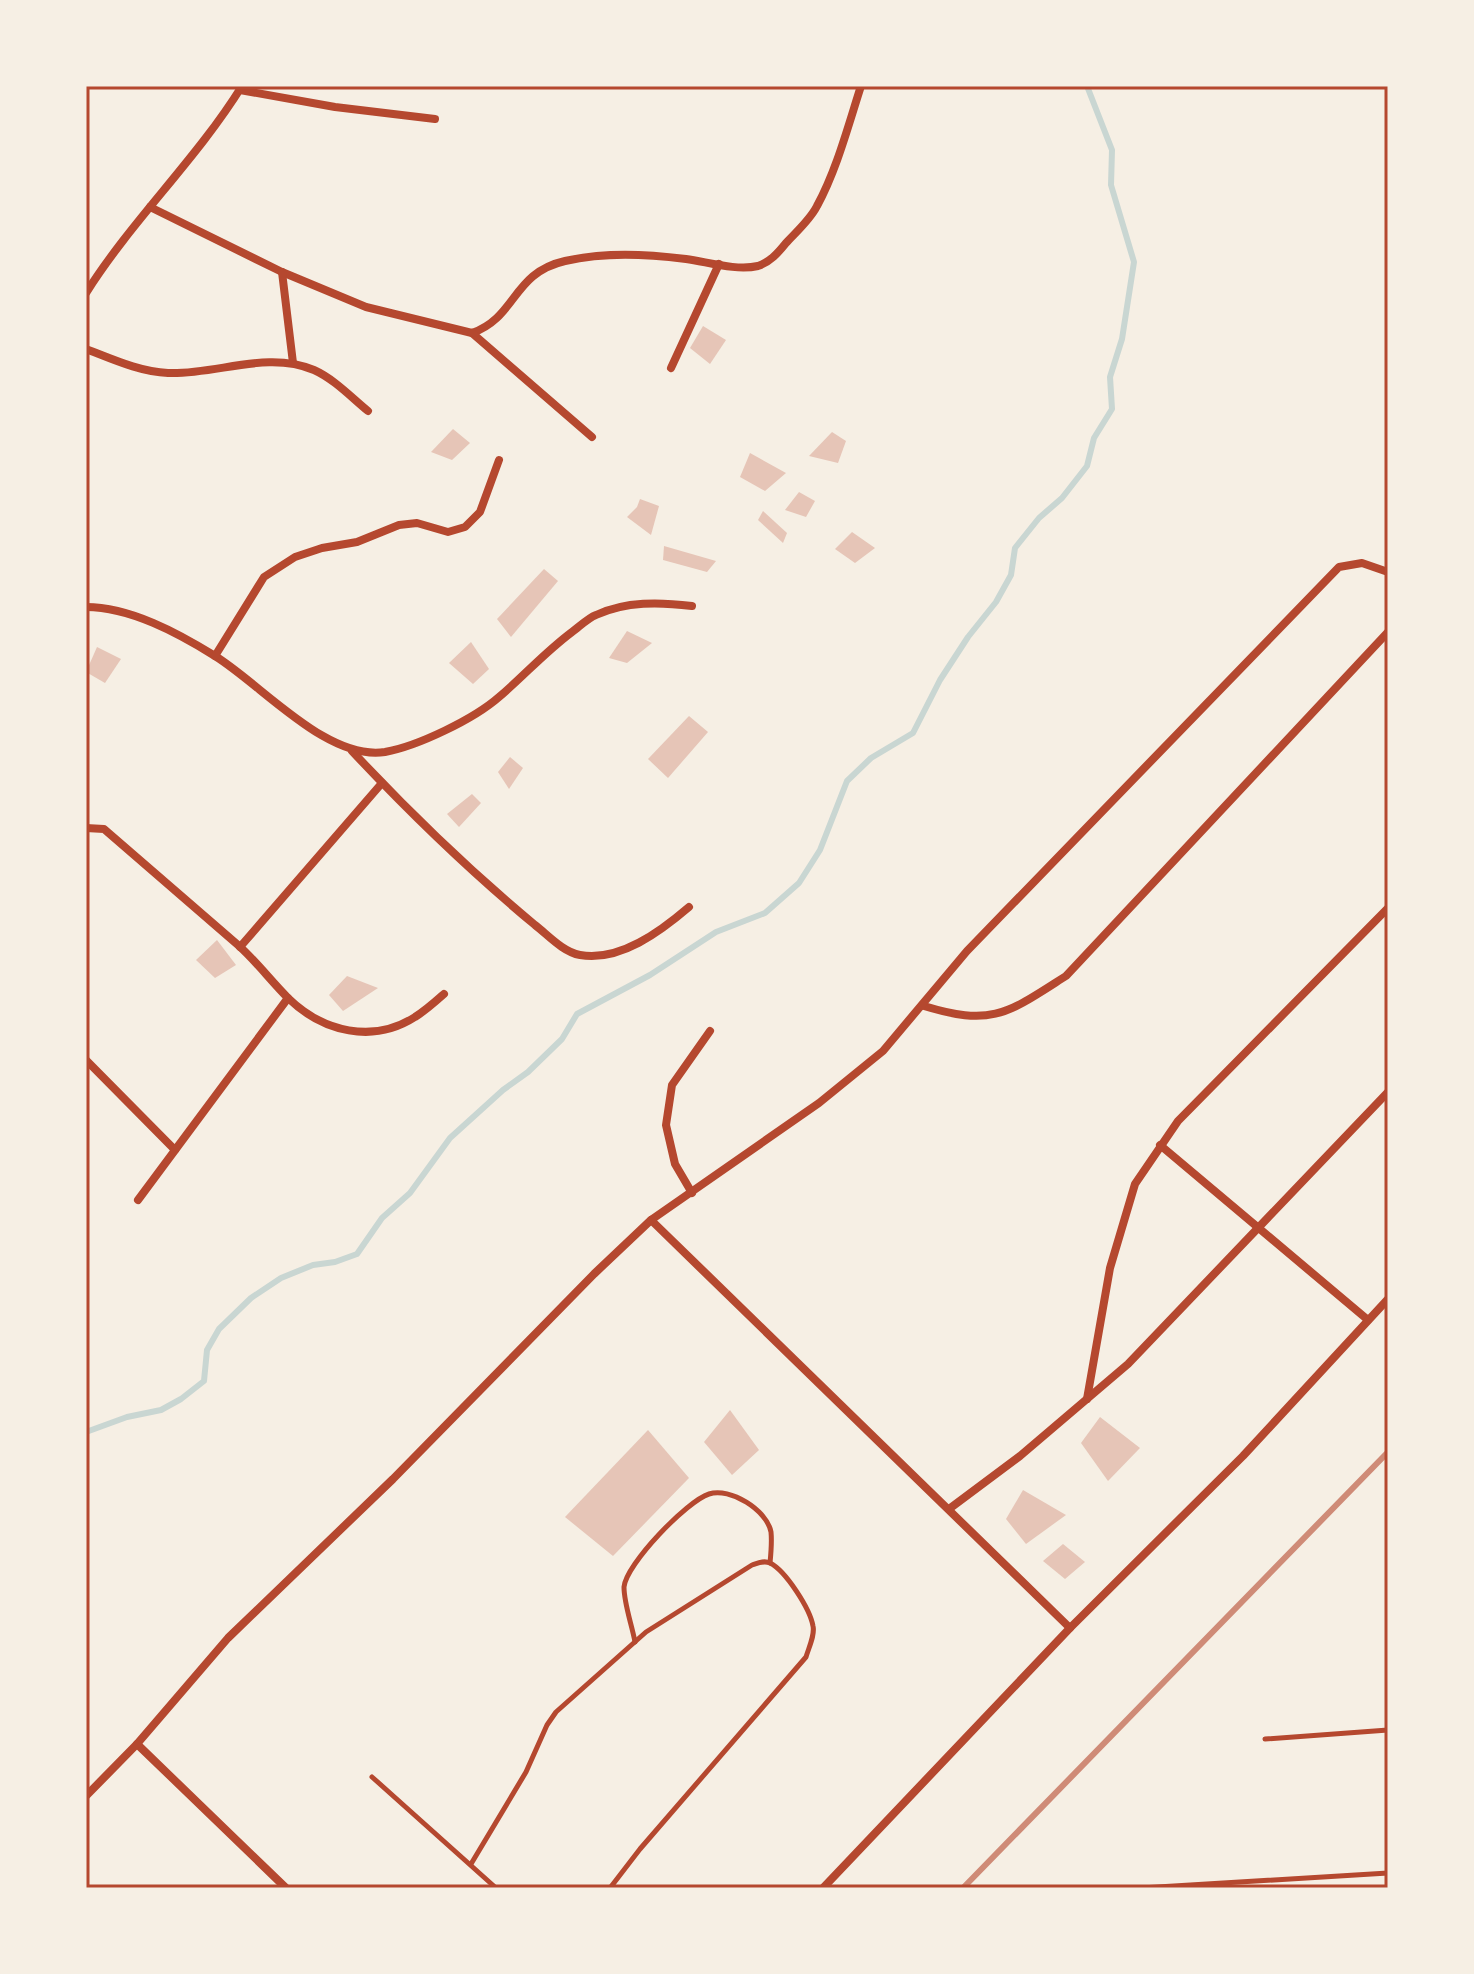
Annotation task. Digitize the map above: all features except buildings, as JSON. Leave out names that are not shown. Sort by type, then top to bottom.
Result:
[{"type":"street","points":[[472,333],[487,328],[502,315],[519,289],[539,269],[564,261],[603,255],[648,254],[736,267],[758,266],[774,258],[817,208],[861,86]]},
{"type":"street","points":[[86,293],[241,88],[335,107],[435,119]]},
{"type":"street","points":[[150,207],[282,272],[366,307],[472,333],[592,437]]},
{"type":"street","points":[[671,368],[719,264]]},
{"type":"street","points":[[282,272],[293,363]]},
{"type":"street","points":[[86,349],[133,366],[166,373],[190,373],[264,362],[293,363],[316,371],[368,411]]},
{"type":"street","points":[[215,656],[264,577],[295,557],[357,542],[399,525],[417,523],[448,532],[465,527],[480,512],[499,460]]},
{"type":"street","points":[[86,1796],[137,1744],[228,1638],[393,1479],[651,1220],[819,1103],[883,1051],[924,1006],[967,951],[1339,567],[1362,563],[1388,572]]},
{"type":"street","points":[[352,751],[384,752],[437,735],[497,699],[541,655],[595,615],[632,604],[692,606]]},
{"type":"street","points":[[86,607],[102,607],[148,621],[215,656],[324,738],[352,751],[507,902],[559,945],[577,955],[601,956],[628,947],[668,925],[689,907]]},
{"type":"street","points":[[924,1006],[952,1015],[984,1018],[1018,1006],[1066,976],[1388,632]]},
{"type":"street","points":[[240,947],[382,783]]},
{"type":"street","points":[[86,828],[104,829],[240,947],[288,998],[325,1024],[365,1033],[392,1028],[415,1017],[444,994]]},
{"type":"street","points":[[1087,1400],[1110,1268],[1135,1184],[1188,1110],[1388,908]]},
{"type":"street","points":[[138,1200],[288,998]]},
{"type":"street","points":[[692,1193],[675,1164],[666,1125],[672,1085],[710,1031]]},
{"type":"street","points":[[86,1060],[175,1150]]},
{"type":"street","points":[[949,1509],[1020,1456],[1128,1364],[1388,1092]]},
{"type":"street","points":[[1160,1145],[1368,1320]]},
{"type":"street","points":[[651,1220],[1070,1628]]},
{"type":"street","points":[[823,1888],[1070,1628],[1243,1456],[1388,1299]]},
{"type":"street","points":[[137,1744],[286,1888]]},
{"type":"lane","points":[[635,1642],[624,1588],[628,1572],[665,1527],[706,1495],[722,1491],[742,1499],[761,1515],[771,1530],[770,1563]]},
{"type":"lane","points":[[471,1864],[526,1772],[556,1712],[646,1632],[752,1565],[762,1561],[770,1563],[787,1579],[809,1613],[814,1630],[806,1657],[610,1888]]},
{"type":"lane","points":[[1265,1739],[1388,1730]]},
{"type":"lane","points":[[372,1777],[496,1888]]},
{"type":"lane","points":[[1141,1888],[1388,1873]]},
{"type":"waterway","points":[[86,1432],[127,1417],[161,1410],[181,1399],[204,1381],[207,1350],[219,1329],[251,1298],[281,1278],[313,1265],[335,1262],[357,1254],[382,1218],[410,1193],[450,1138],[562,1039],[577,1014],[650,975],[716,932],[765,913],[799,883],[820,850],[847,781],[871,758],[913,733],[940,680],[996,602],[1011,575],[1015,548],[1087,466],[1094,438],[1112,409],[1110,377],[1122,339],[1134,262],[1111,185],[1112,150],[1087,86]]},
{"type":"railway","points":[[963,1888],[1388,1452]]}]
